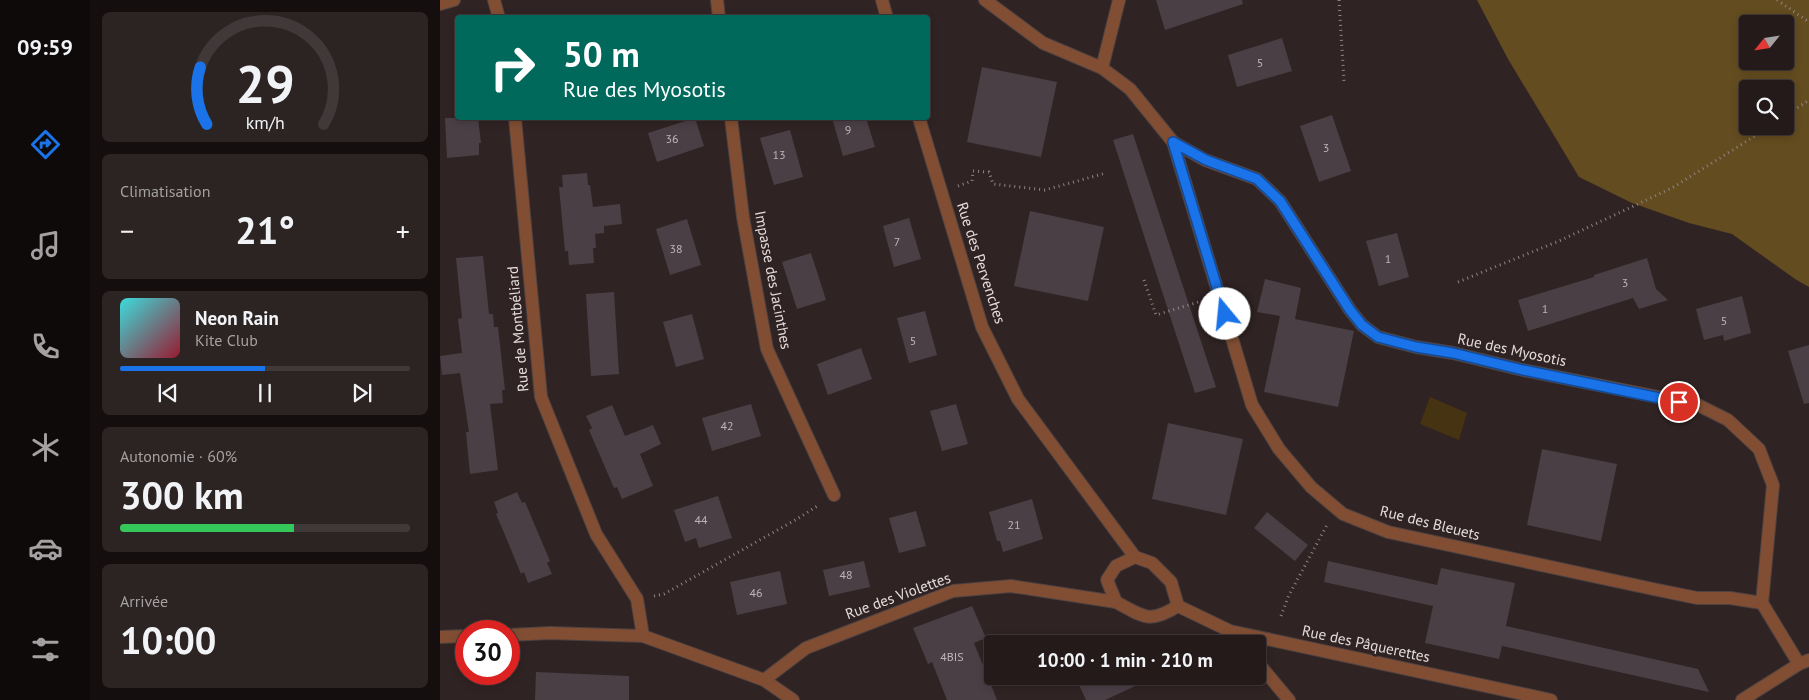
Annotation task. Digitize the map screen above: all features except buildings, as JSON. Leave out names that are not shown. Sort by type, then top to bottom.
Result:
[{"type":"street","points":[[440,4],[454,0]]},
{"type":"street","points":[[494,0],[498,15]]},
{"type":"street","points":[[717,0],[719,15]]},
{"type":"street","points":[[882,0],[886,15]]},
{"type":"street","name":"Rue des Bleuets","points":[[985,0],[1043,42],[1102,68],[1130,89],[1173,142],[1252,405],[1279,449],[1311,487],[1343,514],[1397,534],[1697,598],[1730,598],[1762,603]]},
{"type":"street","points":[[1102,68],[1119,0]]},
{"type":"street","name":"Rue de Montbéliard","points":[[515,120],[541,397],[596,534],[636,599],[643,636]]},
{"type":"street","name":"Impasse des Jacinthes","points":[[731,120],[743,218],[767,349],[834,495]]},
{"type":"street","name":"Rue des Pervenches","points":[[919,120],[982,327],[1018,399],[1135,557]]},
{"type":"street","name":"Rue des Myosotis","points":[[1173,142],[1206,160],[1257,179],[1275,196],[1350,310],[1362,325],[1378,337],[1416,347],[1453,353],[1523,370],[1698,406],[1728,420],[1759,449],[1773,485],[1762,603]]},
{"type":"street","points":[[1135,557],[1152,563],[1171,582],[1178,606],[1162,616],[1142,616],[1116,602],[1108,580],[1116,566],[1135,557]]},
{"type":"street","name":"Rue des Violettes","points":[[764,680],[806,648],[953,591],[1011,586],[1116,602]]},
{"type":"street","points":[[1742,700],[1804,662],[1762,603]]},
{"type":"street","name":"Rue des Pâquerettes","points":[[1178,606],[1230,631],[1551,700]]},
{"type":"street","points":[[1230,631],[1233,635]]},
{"type":"street","points":[[520,634],[550,633],[643,636],[764,680],[793,700]]},
{"type":"street","points":[[440,637],[455,636]]},
{"type":"street","points":[[1266,672],[1290,700]]},
{"type":"path","points":[[1339,0],[1344,81]]},
{"type":"path","points":[[1777,0],[1809,22]]},
{"type":"path","points":[[1794,110],[1809,100]]},
{"type":"path","points":[[1458,282],[1559,241],[1672,188],[1757,135]]},
{"type":"path","points":[[957,186],[972,182],[973,171],[989,172],[993,184],[1045,190],[1106,173]]},
{"type":"path","points":[[1144,280],[1156,315],[1220,296]]},
{"type":"path","points":[[636,599],[664,594],[797,519],[834,495]]},
{"type":"path","points":[[1280,616],[1289,595],[1336,508]]},
{"type":"shaded area","points":[[1477,0],[1809,0],[1809,287],[1732,234],[1689,223],[1632,203],[1579,177],[1508,59]]},
{"type":"shaded area","points":[[1430,397],[1467,413],[1459,440],[1420,424]]},
{"type":"route","points":[[1225,314],[1173,142],[1206,160],[1257,179],[1280,201],[1350,310],[1362,325],[1378,337],[1416,347],[1453,353],[1523,370],[1679,402]]}]
